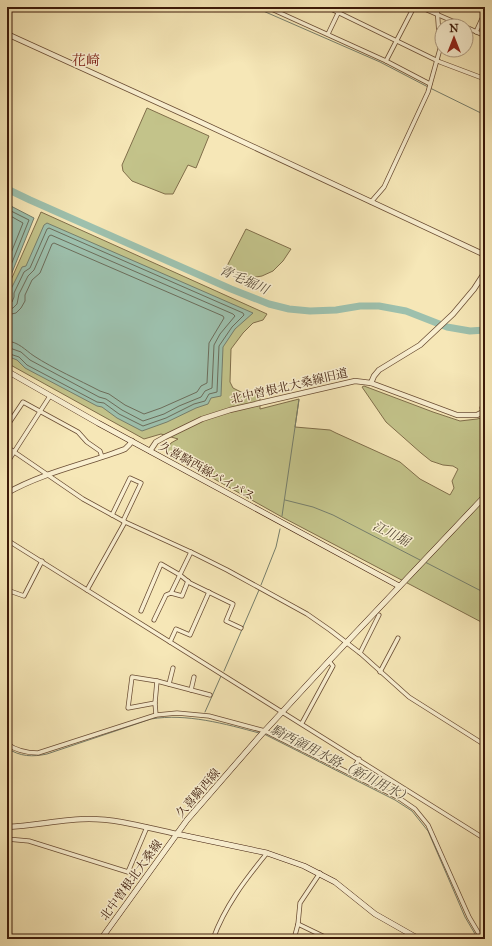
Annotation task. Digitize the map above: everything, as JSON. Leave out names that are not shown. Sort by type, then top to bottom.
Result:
[{"type":"main road","name":"久喜騎西線バイパス","points":[[7,371],[150,451],[399,586]]},
{"type":"main road","points":[[399,586],[485,496]]},
{"type":"main road","name":"久喜騎西線","points":[[399,586],[282,711],[177,834],[267,853],[292,861],[320,873],[335,882],[375,914],[418,939]]},
{"type":"main road","name":"北中曽根北大桑線","points":[[101,939],[177,834]]},
{"type":"street","points":[[267,7],[386,61],[430,84]]},
{"type":"street","points":[[327,7],[437,61],[485,79]]},
{"type":"street","points":[[328,34],[341,7]]},
{"type":"street","points":[[386,61],[414,7]]},
{"type":"street","points":[[420,7],[447,18]]},
{"type":"street","points":[[371,202],[384,187],[428,92],[440,49],[437,7]]},
{"type":"street","points":[[485,12],[476,32],[485,36]]},
{"type":"street","points":[[7,34],[196,120],[485,255]]},
{"type":"street","points":[[371,383],[379,370],[408,353],[437,330],[474,289],[485,272]]},
{"type":"street","name":"北中曽根北大桑線旧道","points":[[150,451],[156,442],[202,419],[230,410],[355,381],[371,383],[457,415],[477,415],[484,411]]},
{"type":"street","points":[[7,463],[50,396]]},
{"type":"street","points":[[484,411],[482,408],[485,400]]},
{"type":"street","points":[[7,426],[22,402],[40,410],[78,432],[87,442],[100,451],[102,457]]},
{"type":"street","points":[[7,493],[48,475],[125,448],[129,446],[132,441]]},
{"type":"street","points":[[7,447],[83,499],[124,522],[227,570],[318,621],[360,653],[416,702],[485,745]]},
{"type":"street","points":[[87,590],[124,522],[141,483],[130,478],[112,515]]},
{"type":"street","points":[[7,540],[302,723],[485,839]]},
{"type":"street","points":[[154,620],[166,595],[171,593],[191,552]]},
{"type":"street","points":[[7,590],[24,596],[42,562]]},
{"type":"street","points":[[141,611],[161,564],[188,581],[233,604],[226,621],[241,628]]},
{"type":"street","points":[[171,593],[182,596],[188,581]]},
{"type":"street","points":[[170,642],[176,629],[190,635],[209,592]]},
{"type":"street","points":[[360,653],[379,615]]},
{"type":"street","points":[[380,672],[398,638]]},
{"type":"street","points":[[302,723],[333,666],[329,661]]},
{"type":"street","points":[[169,684],[173,668]]},
{"type":"street","points":[[155,703],[128,708],[132,677],[157,681],[210,695]]},
{"type":"street","points":[[191,690],[194,677]]},
{"type":"street","points":[[156,715],[155,703],[157,681]]},
{"type":"street","points":[[7,744],[24,752],[44,752],[156,715],[177,713],[209,716],[265,731],[400,798],[415,809],[432,832],[469,917],[482,939]]},
{"type":"street","points":[[351,773],[359,759]]},
{"type":"street","points":[[7,827],[56,821],[90,819],[116,821],[177,834]]},
{"type":"street","points":[[7,840],[28,841],[128,872],[147,827]]},
{"type":"street","points":[[213,939],[219,922],[236,892],[267,853]]},
{"type":"street","points":[[294,939],[298,924],[300,903],[320,873]]},
{"type":"street","points":[[298,924],[329,939]]},
{"type":"green space","points":[[147,108],[209,136],[196,168],[188,165],[173,194],[165,194],[132,181],[123,171],[122,165]]},
{"type":"green space","points":[[41,212],[267,314],[263,320],[253,323],[231,349],[230,382],[233,388],[241,392],[260,395],[260,409],[299,399],[295,427],[330,430],[400,462],[420,479],[450,495],[454,488],[452,481],[458,469],[453,466],[443,465],[431,461],[421,453],[386,422],[362,387],[364,386],[460,421],[485,417],[485,624],[282,517],[168,453],[167,449],[171,443],[178,439],[161,434],[144,439],[7,363],[7,289]]},
{"type":"green space","points":[[246,229],[291,249],[283,261],[273,271],[262,276],[250,278],[226,268]]},
{"type":"water","points":[[7,204],[34,218],[7,285]]},
{"type":"water","points":[[47,223],[253,313],[235,329],[223,347],[221,396],[211,398],[208,404],[142,431],[117,418],[102,407],[97,406],[25,368],[17,360],[7,356],[7,304],[10,297],[9,293],[22,267],[26,266],[44,225]]},
{"type":"waterway","points":[[254,7],[380,62],[428,87]]},
{"type":"waterway","points":[[430,88],[485,115]]},
{"type":"waterway","name":"青毛堀川","points":[[7,189],[231,289],[269,304],[289,309],[310,311],[336,310],[360,306],[379,306],[406,311],[447,327],[470,331],[485,330]]},
{"type":"waterway","points":[[282,516],[299,400]]},
{"type":"waterway","name":"江川堀","points":[[285,500],[313,507],[333,515],[420,560]]},
{"type":"waterway","points":[[261,585],[276,547],[280,529]]},
{"type":"waterway","name":"江川堀","points":[[425,562],[485,593]]},
{"type":"waterway","points":[[224,671],[259,590]]},
{"type":"waterway","points":[[205,712],[221,676]]},
{"type":"waterway","name":"騎西領用水路（新川用水）","points":[[7,748],[22,755],[37,756],[151,719],[178,717],[206,720],[259,733]]},
{"type":"waterway","name":"騎西領用水路（新川用水）","points":[[264,734],[395,800],[412,811],[428,831],[465,917],[478,939]]},
{"type":"district","name":"花崎","points":[[86,60]]}]
